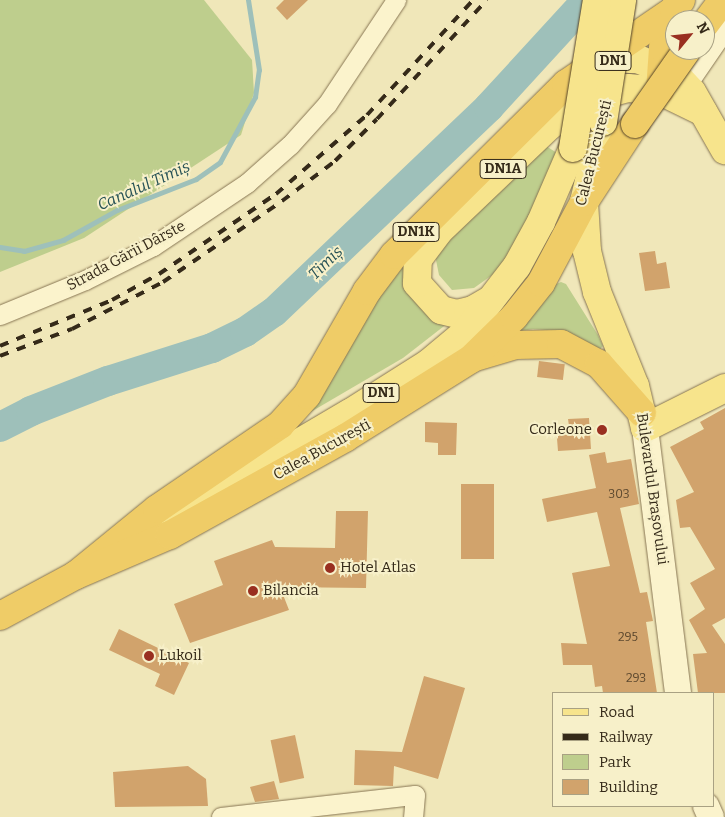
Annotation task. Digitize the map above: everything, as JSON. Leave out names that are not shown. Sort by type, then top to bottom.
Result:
[{"type":"highway","points":[[715,11],[723,0]]},
{"type":"highway","name":"DN1K","points":[[76,575],[157,509],[266,437],[293,413],[317,379],[367,291],[394,255],[552,97],[678,5]]},
{"type":"highway","name":"DN1K","points":[[661,79],[666,29],[678,5]]},
{"type":"highway","points":[[584,202],[680,60]]},
{"type":"highway","name":"Calea București","points":[[0,616],[76,575],[170,535],[360,430],[471,359],[514,317],[541,283],[584,202]]},
{"type":"highway","points":[[471,359],[516,345],[561,344],[599,364],[644,421]]},
{"type":"main road","name":"Calea București","points":[[76,575],[421,368],[466,332],[496,296],[541,222],[573,148],[597,0]]},
{"type":"main road","name":"Calea București","points":[[584,202],[603,122],[622,0]]},
{"type":"main road","points":[[603,58],[638,59],[661,79],[676,75],[698,102],[725,150]]},
{"type":"main road","name":"DN1A","points":[[496,296],[473,310],[456,314],[441,310],[417,283],[418,259],[438,232],[549,126],[569,111],[596,96],[661,79]]},
{"type":"main road","name":"Bulevardul Brașovului","points":[[584,202],[591,271],[644,421],[678,692]]},
{"type":"main road","points":[[644,421],[725,388]]},
{"type":"street","name":"Strada Gării Dârste","points":[[0,315],[86,280],[153,246],[246,183],[290,145],[327,104],[396,0]]},
{"type":"street","points":[[698,102],[690,80],[725,29]]},
{"type":"street","points":[[221,817],[415,795],[413,817]]},
{"type":"green space","points":[[0,0],[204,0],[252,60],[254,93],[241,135],[84,238],[0,272]]},
{"type":"green space","points":[[546,146],[557,153],[514,250],[495,273],[474,288],[452,290],[439,275],[435,255],[445,240]]},
{"type":"green space","points":[[407,257],[457,316],[403,358],[297,420],[364,313]]},
{"type":"green space","points":[[561,282],[566,284],[598,335],[603,346],[600,349],[560,331],[533,329],[515,332],[554,285]]},
{"type":"building","points":[[284,0],[308,0],[287,20],[276,8]]},
{"type":"building","points":[[655,251],[657,264],[666,262],[670,288],[645,291],[639,253]]},
{"type":"building","points":[[539,361],[565,364],[563,380],[537,377]]},
{"type":"building","points":[[725,408],[725,618],[712,625],[725,644],[725,693],[698,692],[693,654],[707,653],[689,620],[705,609],[690,583],[715,569],[690,527],[680,528],[676,500],[694,492],[670,447],[704,429],[700,422]]},
{"type":"building","points":[[589,418],[591,449],[558,451],[556,426],[569,426],[568,419]]},
{"type":"building","points":[[425,422],[457,423],[456,455],[438,455],[438,443],[425,442]]},
{"type":"building","points":[[605,452],[607,463],[631,459],[639,504],[620,508],[640,593],[647,592],[653,621],[646,622],[657,692],[603,692],[602,686],[595,687],[592,665],[563,665],[561,643],[587,644],[572,573],[610,566],[597,512],[547,522],[542,499],[596,488],[589,455]]},
{"type":"building","points":[[461,484],[494,484],[494,559],[461,559]]},
{"type":"building","points":[[336,511],[368,511],[366,588],[280,587],[289,610],[190,643],[174,604],[223,585],[214,561],[272,540],[275,547],[335,548]]},
{"type":"building","name":"Lukoil","points":[[119,629],[189,663],[174,695],[155,686],[160,674],[109,650]]},
{"type":"building","points":[[424,676],[465,688],[438,779],[394,766],[393,786],[354,785],[355,750],[402,752]]},
{"type":"building","points":[[295,735],[304,778],[280,783],[271,740]]},
{"type":"building","points":[[188,766],[206,779],[208,806],[115,807],[113,772]]},
{"type":"building","points":[[274,781],[279,799],[255,802],[250,787]]},
{"type":"waterway","name":"Canalul Timiș","points":[[0,247],[24,251],[63,240],[117,210],[196,179],[220,162],[255,97],[259,70],[248,0]]},
{"type":"waterway","name":"Timiș","points":[[0,427],[31,411],[108,381],[212,348],[245,332],[274,312],[489,107],[587,0]]},
{"type":"railway","points":[[0,346],[112,300],[159,274],[276,194],[367,115],[473,0]]},
{"type":"railway","points":[[0,356],[72,329],[163,282],[282,201],[335,161],[377,119],[487,0]]},
{"type":"place","name":"Corleone","points":[[602,430]]},
{"type":"place","name":"Hotel Atlas","points":[[330,568]]},
{"type":"place","name":"Bilancia","points":[[253,591]]},
{"type":"place","name":"Lukoil","points":[[149,656]]}]
